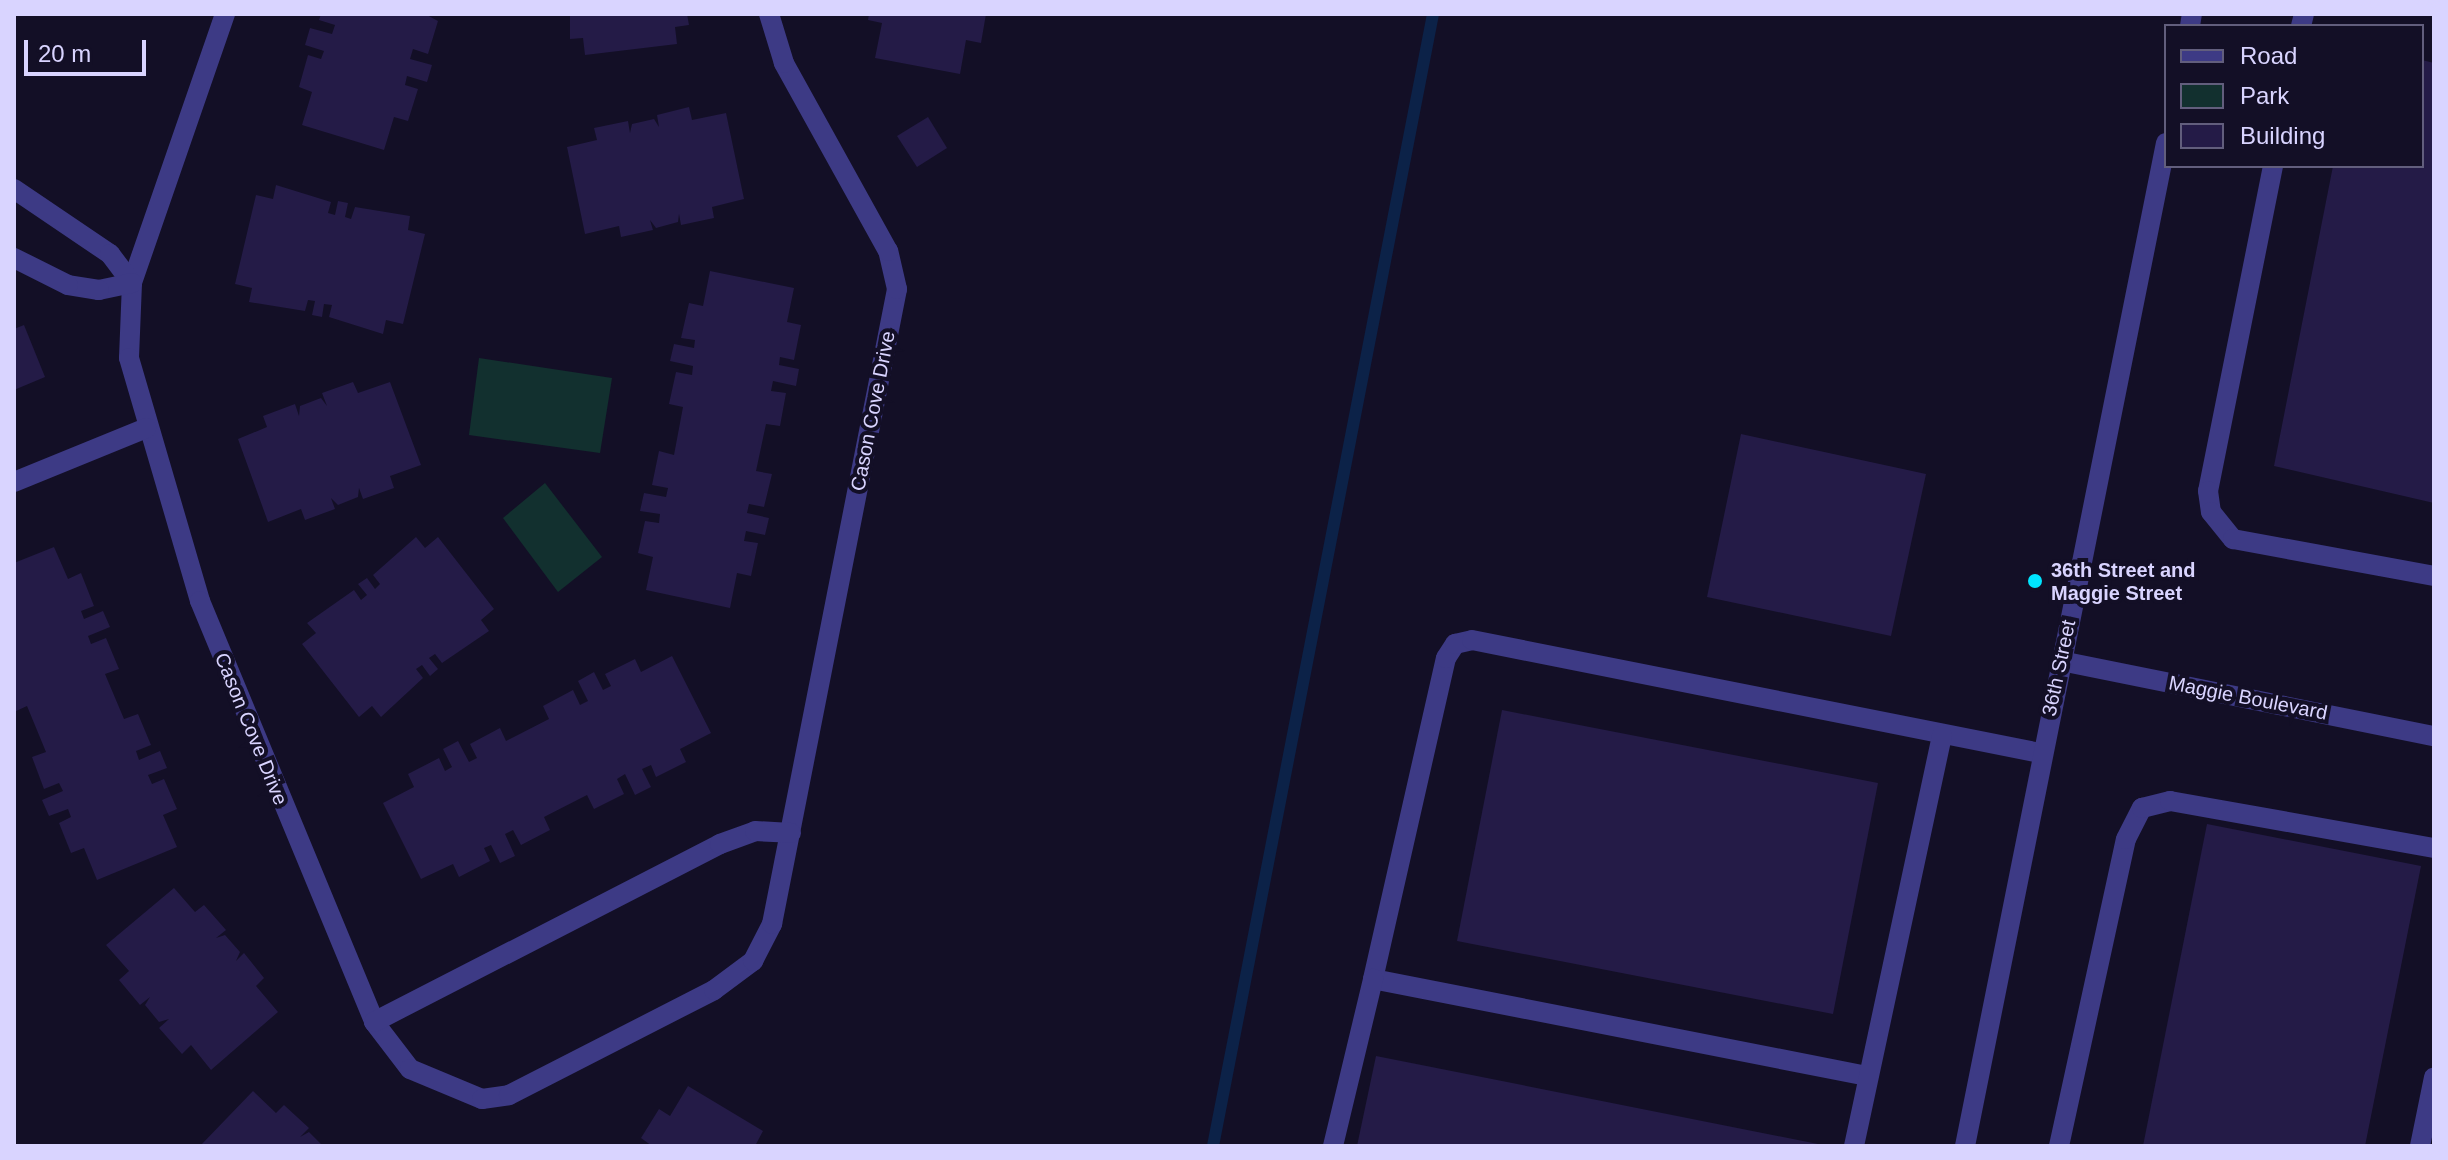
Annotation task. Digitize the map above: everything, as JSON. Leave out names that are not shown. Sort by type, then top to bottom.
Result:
[{"type":"street","name":"Cason Cove Drive","points":[[225,14],[132,283],[129,358],[146,428],[200,601],[374,1022],[410,1069],[434,1083],[482,1099],[509,1095],[714,990],[753,961],[772,924],[897,276],[784,63],[769,14]]},
{"type":"street","name":"36th Street","points":[[1965,1146],[2040,753],[2164,153]]},
{"type":"street","points":[[2273,168],[2208,491],[2211,512],[2233,539],[2434,576]]},
{"type":"street","points":[[14,189],[110,254],[132,283],[99,290],[68,285],[14,258]]},
{"type":"street","points":[[14,482],[146,428]]},
{"type":"street","points":[[1333,1146],[1455,644],[1472,640],[2040,753]]},
{"type":"street","name":"Maggie Boulevard","points":[[2061,661],[2434,736]]},
{"type":"street","points":[[1854,1146],[1942,735]]},
{"type":"street","points":[[2059,1146],[2126,839],[2142,808],[2170,801],[2434,848]]},
{"type":"street","points":[[374,1022],[720,844],[755,831],[791,833]]},
{"type":"street","points":[[1373,979],[1867,1076]]},
{"type":"street","points":[[2420,1146],[2434,1077]]},
{"type":"green space","points":[[479,358],[612,378],[600,453],[469,435]]},
{"type":"green space","points":[[545,483],[602,557],[558,592],[503,518]]},
{"type":"building","points":[[321,14],[425,14],[438,21],[428,54],[413,49],[410,59],[432,65],[427,82],[407,76],[405,85],[418,89],[408,121],[394,117],[384,150],[302,125],[312,92],[299,87],[308,55],[321,59],[324,51],[305,45],[310,28],[332,34],[335,25],[319,20]]},
{"type":"building","points":[[570,14],[687,14],[689,25],[675,27],[677,44],[585,55],[583,38],[570,39]]},
{"type":"building","points":[[869,14],[986,14],[981,43],[966,40],[960,74],[875,58],[882,23],[868,20]]},
{"type":"building","points":[[2424,60],[2434,63],[2434,503],[2274,466],[2333,168],[2424,168]]},
{"type":"building","points":[[689,107],[692,120],[726,113],[744,199],[712,207],[714,218],[681,225],[679,214],[678,222],[656,228],[650,220],[653,230],[621,237],[619,226],[585,234],[567,147],[597,140],[594,128],[628,121],[630,133],[632,124],[654,119],[659,127],[657,115]]},
{"type":"building","points":[[928,117],[947,148],[917,167],[897,136]]},
{"type":"building","points":[[276,185],[331,202],[328,213],[335,215],[338,201],[348,203],[345,217],[351,219],[355,207],[410,216],[408,230],[425,234],[403,324],[386,320],[383,334],[329,317],[332,305],[324,304],[322,317],[312,315],[315,301],[308,300],[305,311],[249,302],[252,288],[235,284],[256,195],[273,199]]},
{"type":"building","points":[[710,271],[794,288],[787,322],[801,325],[794,360],[780,357],[779,365],[799,369],[796,386],[773,381],[771,391],[786,393],[780,426],[766,424],[756,471],[772,474],[764,507],[749,504],[747,513],[769,518],[765,535],[746,531],[744,541],[758,543],[751,576],[737,573],[730,608],[646,590],[653,557],[638,553],[645,521],[659,523],[660,514],[640,511],[644,493],[666,497],[668,488],[652,485],[659,451],[674,455],[683,407],[669,404],[676,372],[692,375],[693,366],[670,361],[674,344],[694,348],[695,340],[681,338],[689,303],[703,306]]},
{"type":"building","points":[[24,325],[45,377],[14,390],[14,329]]},
{"type":"building","points":[[353,382],[358,393],[390,382],[421,465],[390,476],[394,488],[363,499],[359,488],[358,497],[338,505],[331,498],[335,509],[305,520],[301,509],[268,522],[238,439],[267,427],[263,416],[295,404],[299,416],[300,406],[321,398],[327,406],[322,393]]},
{"type":"building","points":[[1741,434],[1926,474],[1891,636],[1707,597]]},
{"type":"building","points":[[416,537],[425,548],[438,537],[494,609],[481,620],[489,631],[442,663],[435,654],[429,658],[438,669],[430,676],[422,665],[416,669],[423,678],[381,717],[372,706],[359,717],[302,644],[316,633],[307,623],[354,590],[361,600],[367,595],[358,584],[367,578],[375,589],[380,584],[373,575]]},
{"type":"building","points":[[54,547],[68,579],[81,573],[94,606],[81,611],[84,619],[103,611],[110,627],[88,636],[91,644],[106,638],[119,669],[105,674],[124,719],[138,714],[151,745],[136,751],[139,760],[160,751],[167,768],[148,775],[152,784],[164,779],[177,809],[163,815],[177,847],[97,880],[84,848],[71,853],[59,823],[71,817],[68,809],[49,816],[42,800],[63,791],[59,783],[44,789],[32,757],[46,752],[27,706],[14,712],[14,563]]},
{"type":"building","points":[[672,656],[711,733],[680,749],[686,762],[656,777],[651,765],[642,769],[651,787],[635,795],[625,774],[617,779],[624,794],[594,809],[587,795],[544,817],[550,830],[521,845],[513,830],[505,834],[515,856],[500,863],[491,845],[484,848],[490,861],[459,877],[453,864],[421,879],[383,803],[414,787],[408,774],[439,758],[445,771],[452,767],[443,749],[458,741],[469,762],[477,758],[470,744],[500,728],[506,741],[549,719],[543,706],[573,690],[580,705],[588,701],[578,681],[594,672],[603,690],[611,686],[605,674],[635,659],[641,672]]},
{"type":"building","points":[[1502,710],[1878,783],[1833,1014],[1457,941]]},
{"type":"building","points":[[2207,824],[2421,866],[2365,1146],[2143,1146]]},
{"type":"building","points":[[174,888],[195,912],[204,905],[226,930],[216,938],[225,935],[240,952],[236,961],[244,953],[264,978],[256,986],[278,1012],[211,1070],[191,1045],[182,1054],[159,1028],[169,1019],[159,1022],[145,1005],[150,997],[140,1005],[119,980],[129,971],[106,945]]},
{"type":"building","points":[[1376,1056],[1823,1145],[1823,1146],[1357,1146]]},
{"type":"building","points":[[688,1086],[763,1131],[755,1146],[652,1146],[641,1138],[659,1109],[670,1116]]},
{"type":"building","points":[[253,1091],[276,1113],[284,1105],[309,1128],[300,1137],[309,1132],[323,1146],[200,1146]]},
{"type":"waterway","points":[[1213,1146],[1433,14]]},
{"type":"place","name":"36th Street and Maggie Street","points":[[2035,581]]}]
